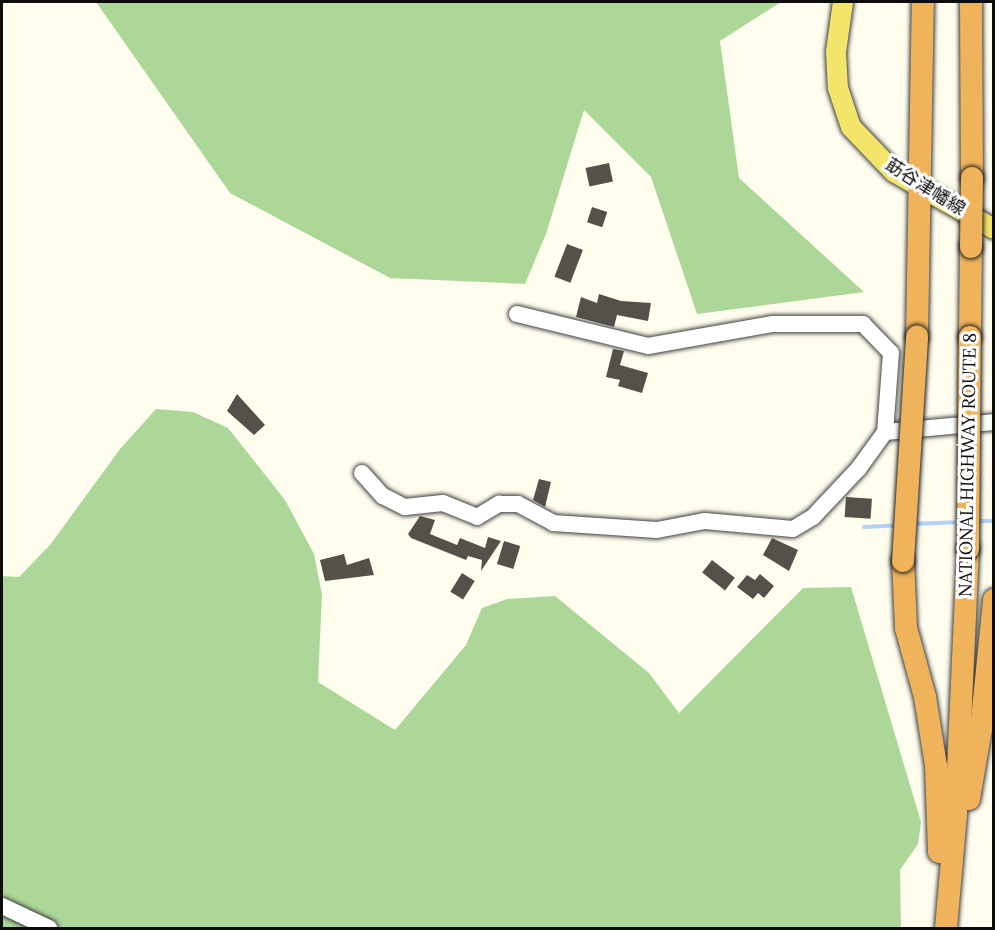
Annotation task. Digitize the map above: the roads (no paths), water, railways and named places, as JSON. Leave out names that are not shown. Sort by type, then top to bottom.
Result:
[{"type":"highway","points":[[923,2],[917,336],[903,561],[906,628],[925,697],[936,766],[940,831],[935,928]]},
{"type":"highway","name":"NATIONAL HIGHWAY ROUTE 8","points":[[946,928],[953,845],[968,549],[972,2]]},
{"type":"highway","points":[[953,845],[967,813],[981,729],[993,600]]},
{"type":"main road","name":"莇谷津幡線","points":[[843,2],[836,52],[842,106],[851,127],[871,152],[920,188],[993,229]]},
{"type":"street","points":[[362,473],[383,496],[405,507],[443,503],[477,517],[499,504],[518,504],[553,523],[657,530],[705,521],[793,529],[813,517],[836,493],[885,432],[891,353],[863,324],[773,324],[648,346],[517,314]]},
{"type":"street","points":[[885,432],[993,422]]},
{"type":"street","points":[[2,906],[49,928]]},
{"type":"waterway","points":[[975,521],[994,521]]},
{"type":"waterway","points":[[912,524],[962,522]]},
{"type":"waterway","points":[[864,527],[899,525]]}]
